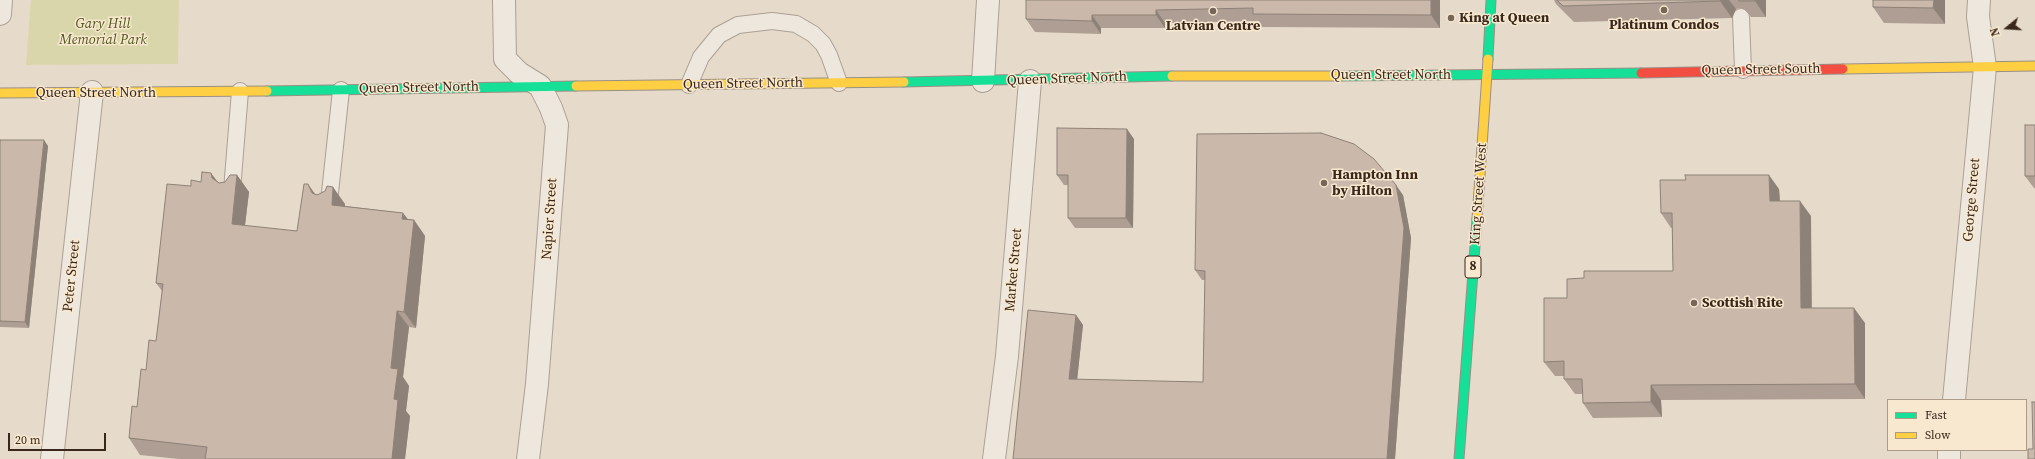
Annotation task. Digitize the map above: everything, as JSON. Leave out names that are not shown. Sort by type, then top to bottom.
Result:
[{"type":"main road","name":"King Street West","points":[[1459,459],[1487,75],[1490,0]]},
{"type":"main road","name":"Queen Street South","points":[[1487,75],[2035,66]]},
{"type":"main road","name":"Queen Street North","points":[[0,93],[1030,81],[1222,75],[1487,75]]},
{"type":"street","points":[[0,14],[1,0]]},
{"type":"street","points":[[504,0],[505,59],[519,73],[540,86]]},
{"type":"street","points":[[983,81],[988,0]]},
{"type":"street","name":"George Street","points":[[1954,399],[1985,67],[1978,17],[1979,0]]},
{"type":"street","name":"Market Street","points":[[994,459],[1007,356],[1030,81]]},
{"type":"street","name":"Napier Street","points":[[528,459],[536,384],[557,125],[551,108],[540,86]]},
{"type":"street","name":"Peter Street","points":[[52,459],[92,92]]},
{"type":"lane","points":[[1741,17],[1743,70]]},
{"type":"lane","points":[[689,85],[701,57],[719,35],[738,26],[772,21],[796,24],[813,34],[823,44],[829,55],[839,83]]},
{"type":"lane","points":[[329,202],[341,90]]},
{"type":"lane","points":[[232,190],[240,91]]},
{"type":"green space","name":"Gary Hill Memorial Park","points":[[31,0],[179,0],[178,64],[26,65]]},
{"type":"building","points":[[1026,0],[1431,0],[1431,15],[1253,14],[1253,8],[1156,10],[1156,15],[1092,15],[1092,21],[1026,19]]},
{"type":"building","points":[[1557,0],[1721,0],[1563,6]]},
{"type":"building","points":[[1755,0],[1755,1],[1739,1]]},
{"type":"building","points":[[1873,0],[1934,0],[1933,8],[1873,7]]},
{"type":"building","points":[[2025,125],[2035,125],[2035,176],[2025,176]]},
{"type":"building","points":[[1057,128],[1127,129],[1126,218],[1068,218],[1068,175],[1057,175]]},
{"type":"building","points":[[1321,133],[1354,144],[1374,159],[1396,185],[1404,228],[1387,459],[1013,459],[1028,310],[1076,315],[1069,379],[1203,382],[1205,271],[1195,270],[1197,134]]},
{"type":"building","points":[[0,140],[44,140],[25,322],[0,321]]},
{"type":"building","points":[[202,172],[211,173],[212,178],[219,183],[225,182],[230,175],[237,175],[232,224],[297,231],[304,184],[308,184],[312,193],[317,195],[325,191],[327,186],[333,187],[332,205],[403,213],[402,219],[414,220],[404,312],[397,311],[391,368],[398,369],[394,399],[398,400],[392,459],[205,459],[207,447],[129,438],[132,406],[137,407],[141,369],[146,370],[149,340],[156,341],[163,284],[156,283],[167,184],[191,186],[191,180],[201,182]]},
{"type":"building","name":"Scottish Rite","points":[[1685,175],[1769,175],[1770,201],[1800,201],[1801,308],[1854,308],[1855,384],[1651,385],[1651,402],[1583,403],[1582,379],[1564,379],[1564,361],[1544,362],[1544,298],[1567,298],[1567,279],[1584,278],[1584,271],[1673,271],[1672,213],[1661,213],[1660,180],[1686,180]]},
{"type":"building","points":[[2032,402],[2035,402],[2035,459],[2028,459],[2028,449],[2033,449]]},
{"type":"traffic: fast","points":[[1488,59],[1491,0]]},
{"type":"traffic: fast","points":[[1341,76],[1641,73]]},
{"type":"traffic: fast","points":[[904,82],[1172,76]]},
{"type":"traffic: fast","points":[[267,91],[576,86]]},
{"type":"traffic: fast","points":[[1459,459],[1477,219]]},
{"type":"traffic: slow","points":[[1477,219],[1488,59]]},
{"type":"traffic: slow","points":[[1843,69],[2035,66]]},
{"type":"traffic: slow","points":[[1172,76],[1341,76]]},
{"type":"traffic: slow","points":[[576,86],[904,82]]},
{"type":"traffic: slow","points":[[0,93],[267,91]]},
{"type":"traffic: jam","points":[[1641,73],[1843,69]]},
{"type":"place","name":"Platinum Condos","points":[[1664,10]]},
{"type":"place","name":"Latvian Centre","points":[[1213,11]]},
{"type":"place","name":"King at Queen","points":[[1451,18]]},
{"type":"place","name":"Hampton Inn by Hilton","points":[[1324,183]]},
{"type":"place","name":"Scottish Rite","points":[[1694,303]]}]
